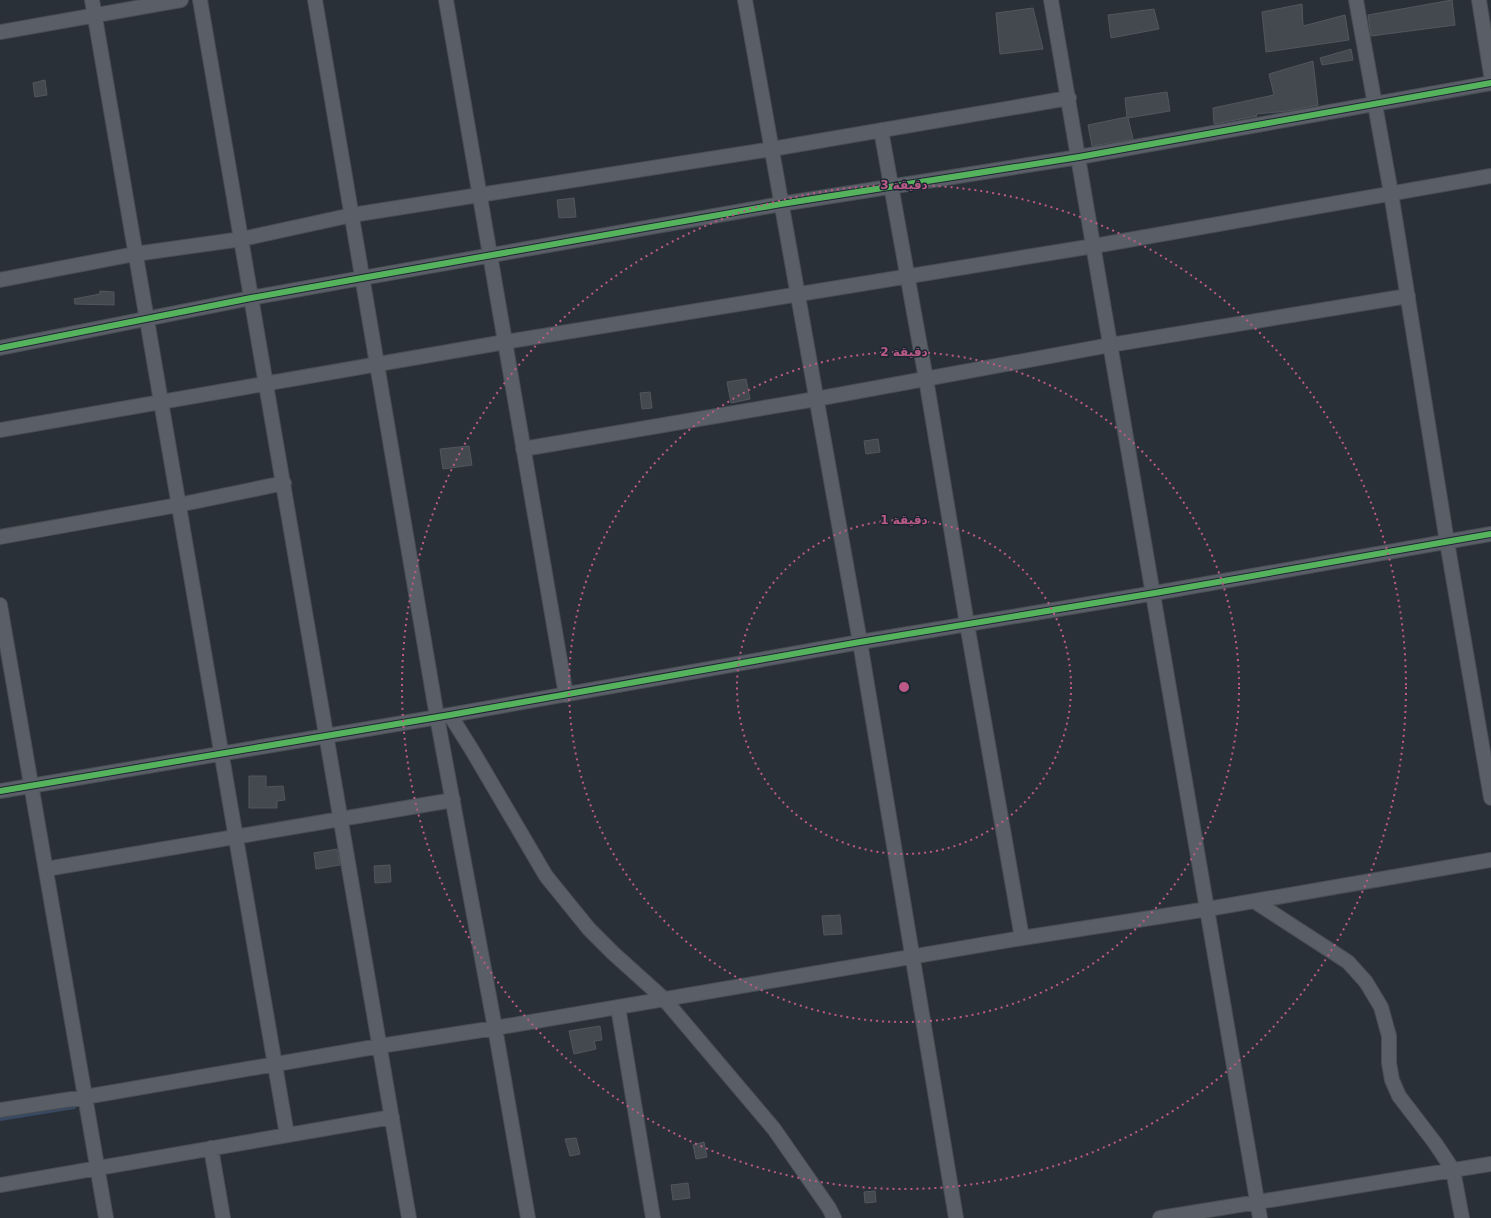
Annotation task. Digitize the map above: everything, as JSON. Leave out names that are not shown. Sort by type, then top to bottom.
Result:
[{"type":"street","points":[[92,0],[287,1136]]},
{"type":"street","points":[[0,32],[181,0]]},
{"type":"street","points":[[200,0],[409,1218]]},
{"type":"street","points":[[315,0],[377,364],[444,716],[453,800],[528,1218]]},
{"type":"street","points":[[446,0],[566,694]]},
{"type":"street","points":[[745,0],[860,642],[956,1218]]},
{"type":"street","points":[[1051,0],[1110,345],[1155,593],[1260,1218]]},
{"type":"street","points":[[1356,0],[1391,193],[1447,542],[1488,764],[1491,798]]},
{"type":"street","points":[[1478,0],[1491,76]]},
{"type":"street","points":[[0,348],[251,298],[362,278],[782,204],[891,188],[1079,157],[1376,105],[1491,83]]},
{"type":"street","points":[[0,280],[135,254],[242,238],[352,215],[772,149],[1068,98]]},
{"type":"street","points":[[881,130],[926,379],[966,624],[1022,938]]},
{"type":"street","points":[[0,430],[505,342],[798,293],[1094,246],[1491,176]]},
{"type":"street","points":[[523,449],[816,399],[1110,345],[1408,296]]},
{"type":"street","points":[[0,537],[178,505],[284,483]]},
{"type":"street","points":[[0,791],[444,716],[860,642],[1155,593],[1491,534]]},
{"type":"street","points":[[0,605],[106,1218]]},
{"type":"street","points":[[444,716],[546,876],[589,929],[664,999],[774,1129],[829,1208],[834,1218]]},
{"type":"street","points":[[46,869],[453,800]]},
{"type":"street","points":[[0,1110],[85,1098],[380,1046],[495,1028],[1022,938],[1208,909],[1491,860]]},
{"type":"street","points":[[1254,901],[1348,962],[1366,982],[1381,1007],[1389,1036],[1389,1063],[1392,1080],[1399,1096],[1435,1143],[1453,1170],[1462,1218]]},
{"type":"street","points":[[618,1007],[653,1218]]},
{"type":"street","points":[[0,1185],[392,1117]]},
{"type":"street","points":[[211,1148],[223,1218]]},
{"type":"street","points":[[1160,1218],[1491,1164]]},
{"type":"building","points":[[1452,0],[1455,25],[1371,36],[1368,15]]},
{"type":"building","points":[[1302,4],[1303,26],[1345,15],[1349,40],[1266,52],[1262,12]]},
{"type":"building","points":[[1033,8],[1043,49],[1000,54],[996,13]]},
{"type":"building","points":[[1154,9],[1159,29],[1111,38],[1108,15]]},
{"type":"building","points":[[1351,49],[1353,60],[1322,65],[1320,58]]},
{"type":"building","points":[[1313,61],[1318,105],[1288,111],[1256,114],[1257,116],[1214,124],[1213,108],[1274,95],[1269,74]]},
{"type":"building","points":[[45,80],[47,95],[35,97],[33,83]]},
{"type":"building","points":[[1167,92],[1170,111],[1128,118],[1133,139],[1092,146],[1088,125],[1127,117],[1125,98]]},
{"type":"building","points":[[574,198],[576,217],[559,218],[557,200]]},
{"type":"building","points":[[100,291],[114,292],[114,305],[75,304],[74,299],[100,294]]},
{"type":"building","points":[[746,379],[750,399],[731,403],[727,382]]},
{"type":"building","points":[[650,392],[652,408],[642,409],[640,393]]},
{"type":"building","points":[[878,439],[880,452],[866,454],[864,441]]},
{"type":"building","points":[[469,446],[472,465],[443,469],[440,449]]},
{"type":"building","points":[[249,776],[266,776],[266,787],[283,786],[285,800],[277,801],[277,808],[249,808]]},
{"type":"building","points":[[337,849],[340,865],[316,869],[314,853]]},
{"type":"building","points":[[390,865],[391,882],[375,883],[374,866]]},
{"type":"building","points":[[840,915],[842,934],[824,935],[822,916]]},
{"type":"building","points":[[600,1026],[602,1040],[594,1041],[596,1049],[574,1054],[569,1031]]},
{"type":"building","points":[[576,1138],[580,1154],[570,1156],[565,1139]]},
{"type":"building","points":[[704,1142],[707,1157],[696,1159],[693,1145]]},
{"type":"building","points":[[688,1183],[690,1198],[673,1200],[671,1185]]},
{"type":"building","points":[[875,1191],[876,1202],[865,1203],[864,1192]]},
{"type":"waterway","points":[[0,1119],[74,1107]]},
{"type":"cycle path","points":[[0,348],[251,298],[362,278],[781,204],[1079,157],[1491,83]]},
{"type":"cycle path","points":[[0,791],[450,715],[860,642],[1155,593],[1491,534]]}]
